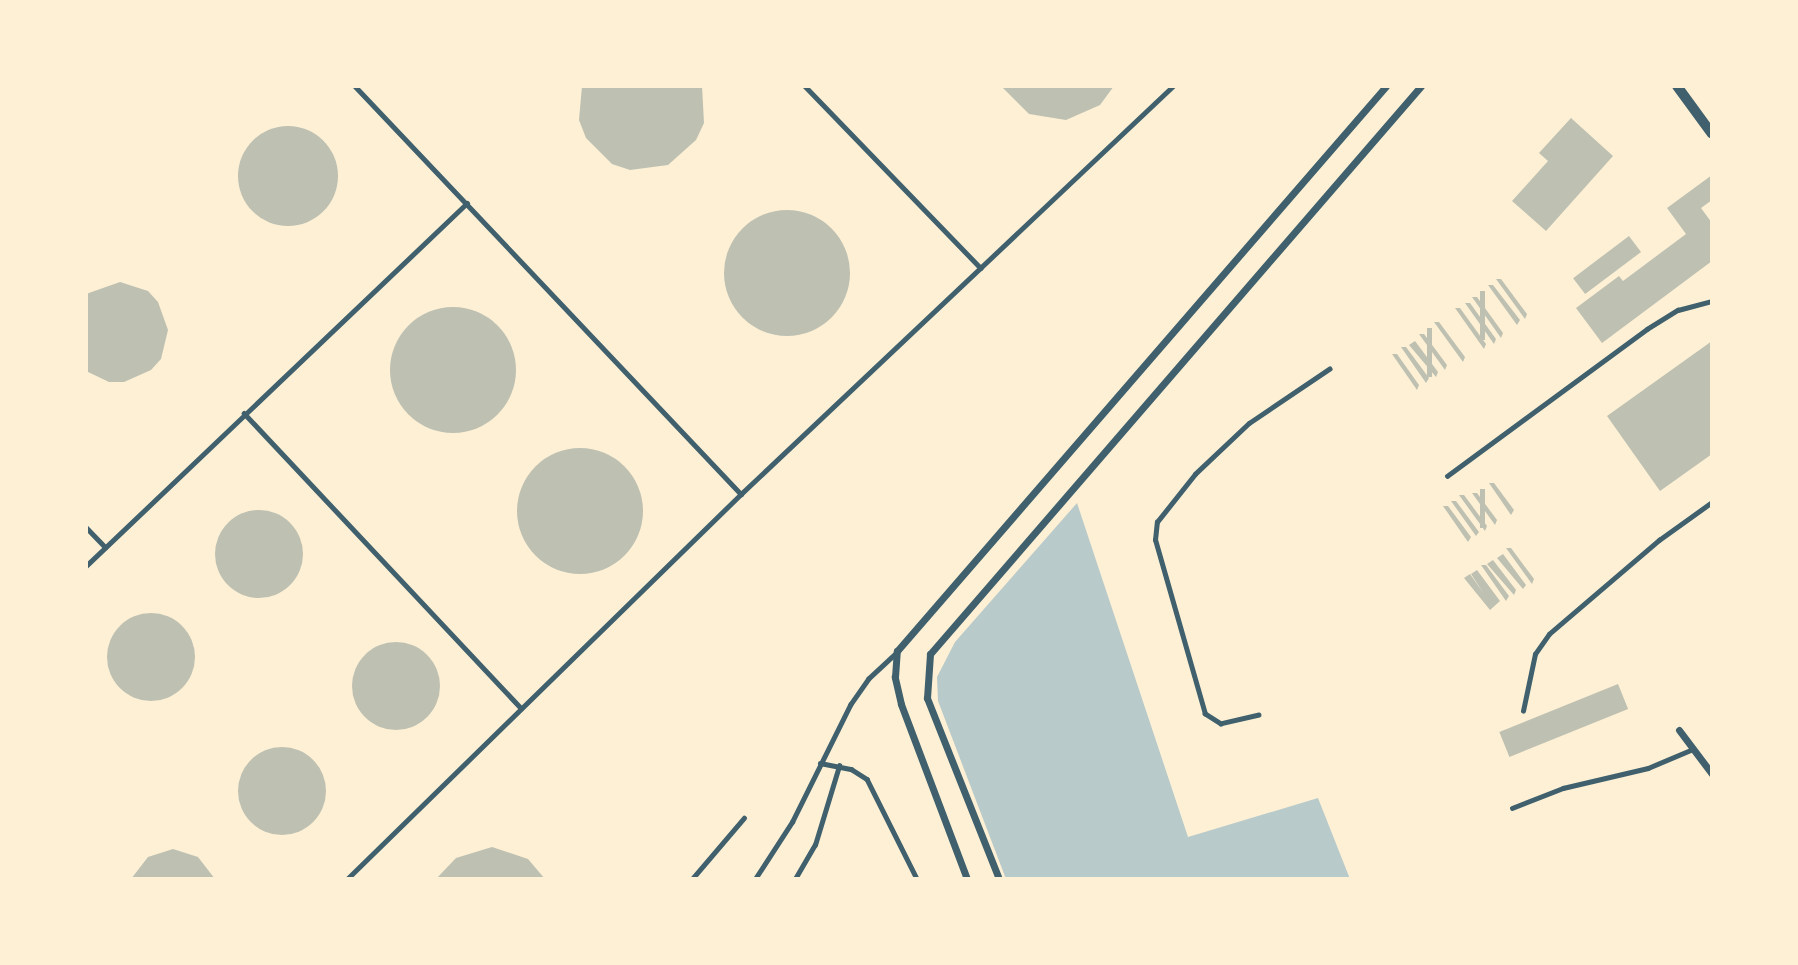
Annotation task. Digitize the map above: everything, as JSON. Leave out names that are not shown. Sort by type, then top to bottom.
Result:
[{"type":"street","points":[[967,879],[901,704],[895,677],[897,651],[1386,86]]},
{"type":"street","points":[[999,879],[927,698],[930,654],[1422,86]]},
{"type":"street","points":[[1677,86],[1712,134]]},
{"type":"street","points":[[1679,730],[1712,774]]},
{"type":"lane","points":[[355,86],[741,494]]},
{"type":"lane","points":[[805,86],[981,268]]},
{"type":"lane","points":[[347,879],[741,494],[1173,86]]},
{"type":"lane","points":[[86,566],[467,203]]},
{"type":"lane","points":[[1447,476],[1647,329],[1686,307],[1712,301]]},
{"type":"lane","points":[[1259,715],[1221,724],[1205,714],[1155,540],[1157,522],[1195,474],[1249,423],[1329,369]]},
{"type":"lane","points":[[244,413],[521,708]]},
{"type":"lane","points":[[1523,711],[1532,663],[1549,634],[1659,540],[1712,502]]},
{"type":"lane","points":[[86,527],[105,547]]},
{"type":"lane","points":[[755,879],[792,822],[820,763],[868,679],[897,651]]},
{"type":"lane","points":[[1512,808],[1563,788],[1648,768],[1693,748]]},
{"type":"lane","points":[[820,763],[859,773],[878,795],[917,879]]},
{"type":"lane","points":[[794,879],[815,845],[839,766]]},
{"type":"lane","points":[[692,879],[744,818]]},
{"type":"shaded area","points":[[1077,503],[1188,837],[1318,798],[1350,879],[1006,879],[938,701],[937,677],[955,642]]},
{"type":"building","points":[[582,86],[702,86],[704,123],[696,140],[668,165],[630,170],[612,164],[586,138],[579,120]]},
{"type":"building","points":[[1001,86],[1114,86],[1100,105],[1066,120],[1029,114]]},
{"type":"building","points":[[1571,118],[1613,156],[1546,231],[1512,201],[1548,161],[1539,153]]},
{"type":"building","points":[[288,126],[316,134],[330,148],[338,176],[330,204],[316,218],[288,226],[260,218],[246,204],[238,176],[246,148],[260,134]]},
{"type":"building","points":[[1712,175],[1712,200],[1701,208],[1712,223],[1712,261],[1602,343],[1576,308],[1619,276],[1623,281],[1686,234],[1667,208]]},
{"type":"building","points":[[787,210],[811,214],[832,228],[846,249],[850,273],[846,297],[832,318],[811,332],[787,336],[763,332],[742,318],[728,297],[724,273],[728,249],[742,228],[763,214]]},
{"type":"building","points":[[1629,236],[1641,252],[1585,294],[1573,278]]},
{"type":"building","points":[[1496,279],[1501,279],[1527,314],[1525,319]]},
{"type":"building","points":[[120,282],[148,291],[158,302],[168,330],[161,359],[151,370],[124,382],[109,382],[86,371],[86,294]]},
{"type":"building","points":[[1488,285],[1493,285],[1520,320],[1517,325]]},
{"type":"building","points":[[1480,291],[1485,291],[1485,340],[1480,340]]},
{"type":"building","points":[[1472,297],[1477,297],[1503,333],[1501,338]]},
{"type":"building","points":[[1465,303],[1470,303],[1496,339],[1494,344]]},
{"type":"building","points":[[453,307],[477,311],[498,325],[512,346],[516,370],[512,394],[498,415],[477,429],[453,433],[429,429],[408,415],[394,394],[390,370],[394,346],[408,325],[429,311]]},
{"type":"building","points":[[1455,308],[1460,308],[1486,344],[1484,349]]},
{"type":"building","points":[[1434,322],[1439,322],[1465,357],[1463,362]]},
{"type":"building","points":[[1427,328],[1432,328],[1432,377],[1427,377]]},
{"type":"building","points":[[1419,334],[1424,334],[1447,365],[1445,370]]},
{"type":"building","points":[[1415,341],[1438,372],[1436,377],[1409,345]]},
{"type":"building","points":[[1712,341],[1712,454],[1660,491],[1607,416]]},
{"type":"building","points":[[1401,347],[1406,347],[1429,378],[1426,383]]},
{"type":"building","points":[[1392,354],[1397,354],[1419,385],[1417,390]]},
{"type":"building","points":[[580,448],[604,452],[625,466],[639,487],[643,511],[639,535],[625,556],[604,570],[580,574],[556,570],[535,556],[521,535],[517,511],[521,487],[535,466],[556,452]]},
{"type":"building","points":[[1489,483],[1494,483],[1514,510],[1511,515]]},
{"type":"building","points":[[1480,489],[1485,489],[1485,528],[1480,528]]},
{"type":"building","points":[[1472,493],[1477,493],[1497,520],[1495,525]]},
{"type":"building","points":[[1459,495],[1464,495],[1487,526],[1485,531]]},
{"type":"building","points":[[1451,501],[1456,501],[1479,532],[1476,536]]},
{"type":"building","points":[[1443,506],[1448,506],[1471,537],[1468,542]]},
{"type":"building","points":[[259,510],[276,513],[290,523],[300,537],[303,554],[300,571],[290,585],[276,595],[259,598],[242,595],[228,585],[218,571],[215,554],[218,537],[228,523],[242,513]]},
{"type":"building","points":[[1506,548],[1511,548],[1534,579],[1532,584]]},
{"type":"building","points":[[1503,554],[1526,585],[1523,589],[1497,558]]},
{"type":"building","points":[[1493,560],[1516,590],[1514,595],[1487,564]]},
{"type":"building","points":[[1481,565],[1486,565],[1509,596],[1506,601]]},
{"type":"building","points":[[1477,570],[1500,601],[1490,610],[1464,578],[1470,574],[1484,594],[1471,574]]},
{"type":"building","points":[[151,613],[168,616],[182,626],[192,640],[195,657],[192,674],[182,688],[168,698],[151,701],[134,698],[120,688],[110,674],[107,657],[110,640],[120,626],[134,616]]},
{"type":"building","points":[[396,642],[413,645],[427,655],[437,669],[440,686],[437,703],[427,717],[413,727],[396,730],[379,727],[365,717],[355,703],[352,686],[355,669],[365,655],[379,645]]},
{"type":"building","points":[[1618,684],[1628,709],[1509,757],[1499,732]]},
{"type":"building","points":[[282,747],[299,750],[313,760],[323,774],[326,791],[323,808],[313,822],[299,832],[282,835],[265,832],[251,822],[241,808],[238,791],[241,774],[251,760],[265,750]]},
{"type":"building","points":[[492,847],[528,859],[545,879],[436,879],[456,858]]},
{"type":"building","points":[[173,849],[198,857],[215,879],[131,879],[148,857]]}]
